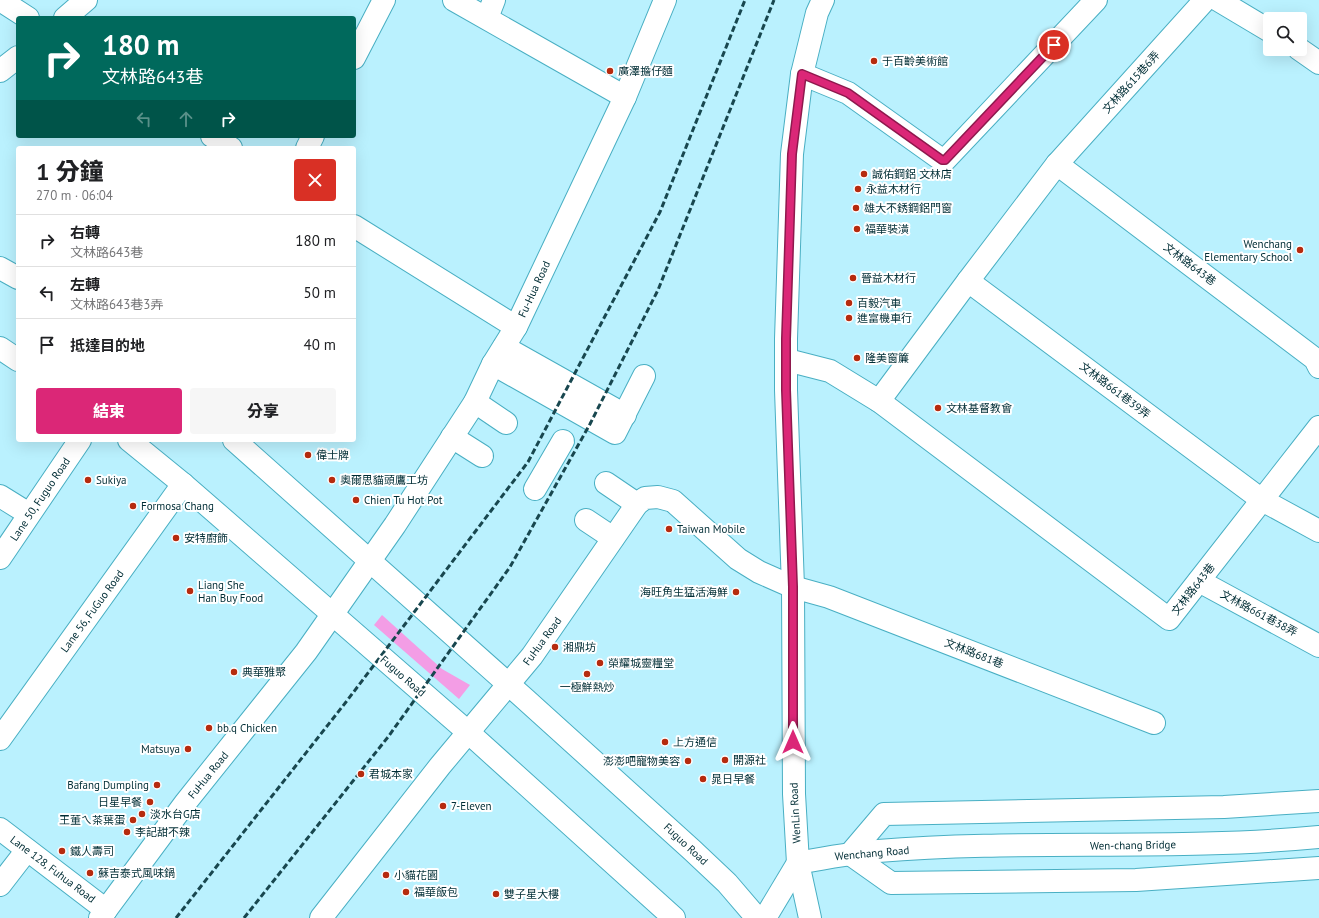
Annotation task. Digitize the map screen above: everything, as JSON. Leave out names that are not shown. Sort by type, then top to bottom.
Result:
[{"type":"street","points":[[0,0],[25,16]]},
{"type":"street","points":[[67,16],[86,0]]},
{"type":"street","points":[[356,54],[384,0]]},
{"type":"street","points":[[454,0],[490,9],[625,97]]},
{"type":"street","name":"Fu-Hua Road","points":[[369,560],[395,525],[475,402],[498,355],[516,328],[625,97],[665,0]]},
{"type":"street","name":"WenLin Road","points":[[810,918],[798,863],[793,780],[793,587],[787,360],[792,154],[802,74],[817,13],[823,0]]},
{"type":"street","points":[[802,74],[848,93],[942,160],[945,160],[1096,0]]},
{"type":"street","name":"文林路615巷6弄","points":[[1057,164],[1205,0]]},
{"type":"street","points":[[1218,0],[1263,27]]},
{"type":"street","points":[[1307,55],[1319,63]]},
{"type":"street","points":[[0,71],[16,59]]},
{"type":"street","points":[[215,138],[228,146]]},
{"type":"street","points":[[787,360],[830,371],[879,401],[1057,164]]},
{"type":"street","name":"文林路643巷","points":[[1057,164],[1315,359],[1319,367]]},
{"type":"street","points":[[356,227],[516,328]]},
{"type":"street","points":[[0,268],[16,277]]},
{"type":"street","name":"文林路661巷39弄","points":[[968,281],[1262,500],[1319,532]]},
{"type":"street","points":[[0,348],[16,359]]},
{"type":"street","points":[[498,355],[625,415],[644,376]]},
{"type":"street","name":"文林路643巷","points":[[879,401],[1169,619],[1319,427]]},
{"type":"street","points":[[475,402],[506,423]]},
{"type":"street","points":[[452,437],[482,456]]},
{"type":"street","points":[[535,489],[563,441]]},
{"type":"street","name":"Lane 50, Fuguo Road","points":[[0,558],[79,442]]},
{"type":"street","name":"Fuguo Road","points":[[131,442],[184,484],[469,733],[665,915]]},
{"type":"street","name":"Fuguo Road","points":[[236,442],[692,850],[727,883],[757,918]]},
{"type":"street","points":[[606,483],[636,504],[645,498],[658,497],[673,501],[738,559],[760,572],[793,587]]},
{"type":"street","name":"Lane 56, FuGuo Road","points":[[0,738],[184,484]]},
{"type":"street","points":[[0,496],[29,514]]},
{"type":"street","name":"FuHua Road","points":[[321,918],[440,766],[532,656],[636,504]]},
{"type":"street","points":[[586,520],[613,538]]},
{"type":"street","points":[[332,614],[369,560]]},
{"type":"street","name":"文林路661巷38弄","points":[[1199,581],[1319,646]]},
{"type":"street","name":"文林路681巷","points":[[793,587],[829,597],[1154,723]]},
{"type":"street","name":"FuHua Road","points":[[103,914],[186,802],[306,652],[332,614]]},
{"type":"street","points":[[1319,800],[1224,807],[884,814],[850,854],[891,883],[1136,880],[1319,868]]},
{"type":"street","name":"Lane 128, Fuhua Road","points":[[0,829],[103,914]]},
{"type":"street","name":"Wen-chang Bridge","points":[[946,848],[1257,843],[1319,837]]},
{"type":"street","name":"Wenchang Road","points":[[798,863],[850,854],[946,848]]},
{"type":"street","points":[[0,885],[27,850]]},
{"type":"street","points":[[765,918],[798,863]]},
{"type":"shaded area","points":[[382,615],[442,669],[470,685],[459,699],[374,625]]},
{"type":"railway","points":[[176,918],[346,702],[528,462],[660,212],[745,0]]},
{"type":"railway","points":[[244,918],[388,737],[510,567],[590,424],[658,290],[774,0]]},
{"type":"place","name":"于百齡美術館","points":[[874,61]]},
{"type":"place","name":"廣澤擔仔麵","points":[[610,71]]},
{"type":"place","name":"誠佑鋼鋁 文林店","points":[[864,174]]},
{"type":"place","name":"永益木材行","points":[[858,189]]},
{"type":"place","name":"雄大不銹鋼鋁門窗","points":[[856,208]]},
{"type":"place","name":"福華裝潢","points":[[857,229]]},
{"type":"place","name":"Wenchang Elementary School","points":[[1300,250]]},
{"type":"place","name":"晉益木材行","points":[[853,278]]},
{"type":"place","name":"百毅汽車","points":[[849,303]]},
{"type":"place","name":"進富機車行","points":[[849,318]]},
{"type":"place","name":"隆美窗簾","points":[[857,358]]},
{"type":"place","name":"文林基督教會","points":[[938,408]]},
{"type":"place","name":"偉士牌","points":[[308,455]]},
{"type":"place","name":"Sukiya","points":[[88,480]]},
{"type":"place","name":"奧爾思貓頭鷹工坊","points":[[332,480]]},
{"type":"place","name":"Chien Tu Hot Pot","points":[[356,500]]},
{"type":"place","name":"Formosa Chang","points":[[133,506]]},
{"type":"place","name":"Taiwan Mobile","points":[[669,529]]},
{"type":"place","name":"安特廚飾","points":[[176,538]]},
{"type":"place","name":"Liang She Han Buy Food","points":[[190,591]]},
{"type":"place","name":"海旺角生猛活海鮮","points":[[736,592]]},
{"type":"place","name":"湘鼎坊","points":[[555,647]]},
{"type":"place","name":"榮耀城靈糧堂","points":[[600,663]]},
{"type":"place","name":"典華雅聚","points":[[234,672]]},
{"type":"place","name":"一極鮮熱炒","points":[[587,674]]},
{"type":"place","name":"bb.q Chicken","points":[[209,728]]},
{"type":"place","name":"上方通信","points":[[665,742]]},
{"type":"place","name":"Matsuya","points":[[188,749]]},
{"type":"place","name":"開源社","points":[[725,760]]},
{"type":"place","name":"澎澎吧寵物美容","points":[[688,761]]},
{"type":"place","name":"君城本家","points":[[361,774]]},
{"type":"place","name":"晁日早餐","points":[[703,779]]},
{"type":"place","name":"Bafang Dumpling","points":[[157,785]]},
{"type":"place","name":"日星早餐","points":[[150,802]]},
{"type":"place","name":"7-Eleven","points":[[443,806]]},
{"type":"place","name":"淡水台G店","points":[[142,814]]},
{"type":"place","name":"王董ㄟ茶葉蛋","points":[[133,820]]},
{"type":"place","name":"李記甜不辣","points":[[127,832]]},
{"type":"place","name":"鐵人壽司","points":[[62,851]]},
{"type":"place","name":"蘇吉泰式風味鍋","points":[[90,873]]},
{"type":"place","name":"小貓花園","points":[[386,875]]},
{"type":"place","name":"福華飯包","points":[[406,892]]},
{"type":"place","name":"雙子星大樓","points":[[496,894]]},
{"type":"route","points":[[793,742],[793,587],[786,390],[786,339],[792,154],[802,74],[848,93],[942,160],[945,160],[1054,45]]}]
